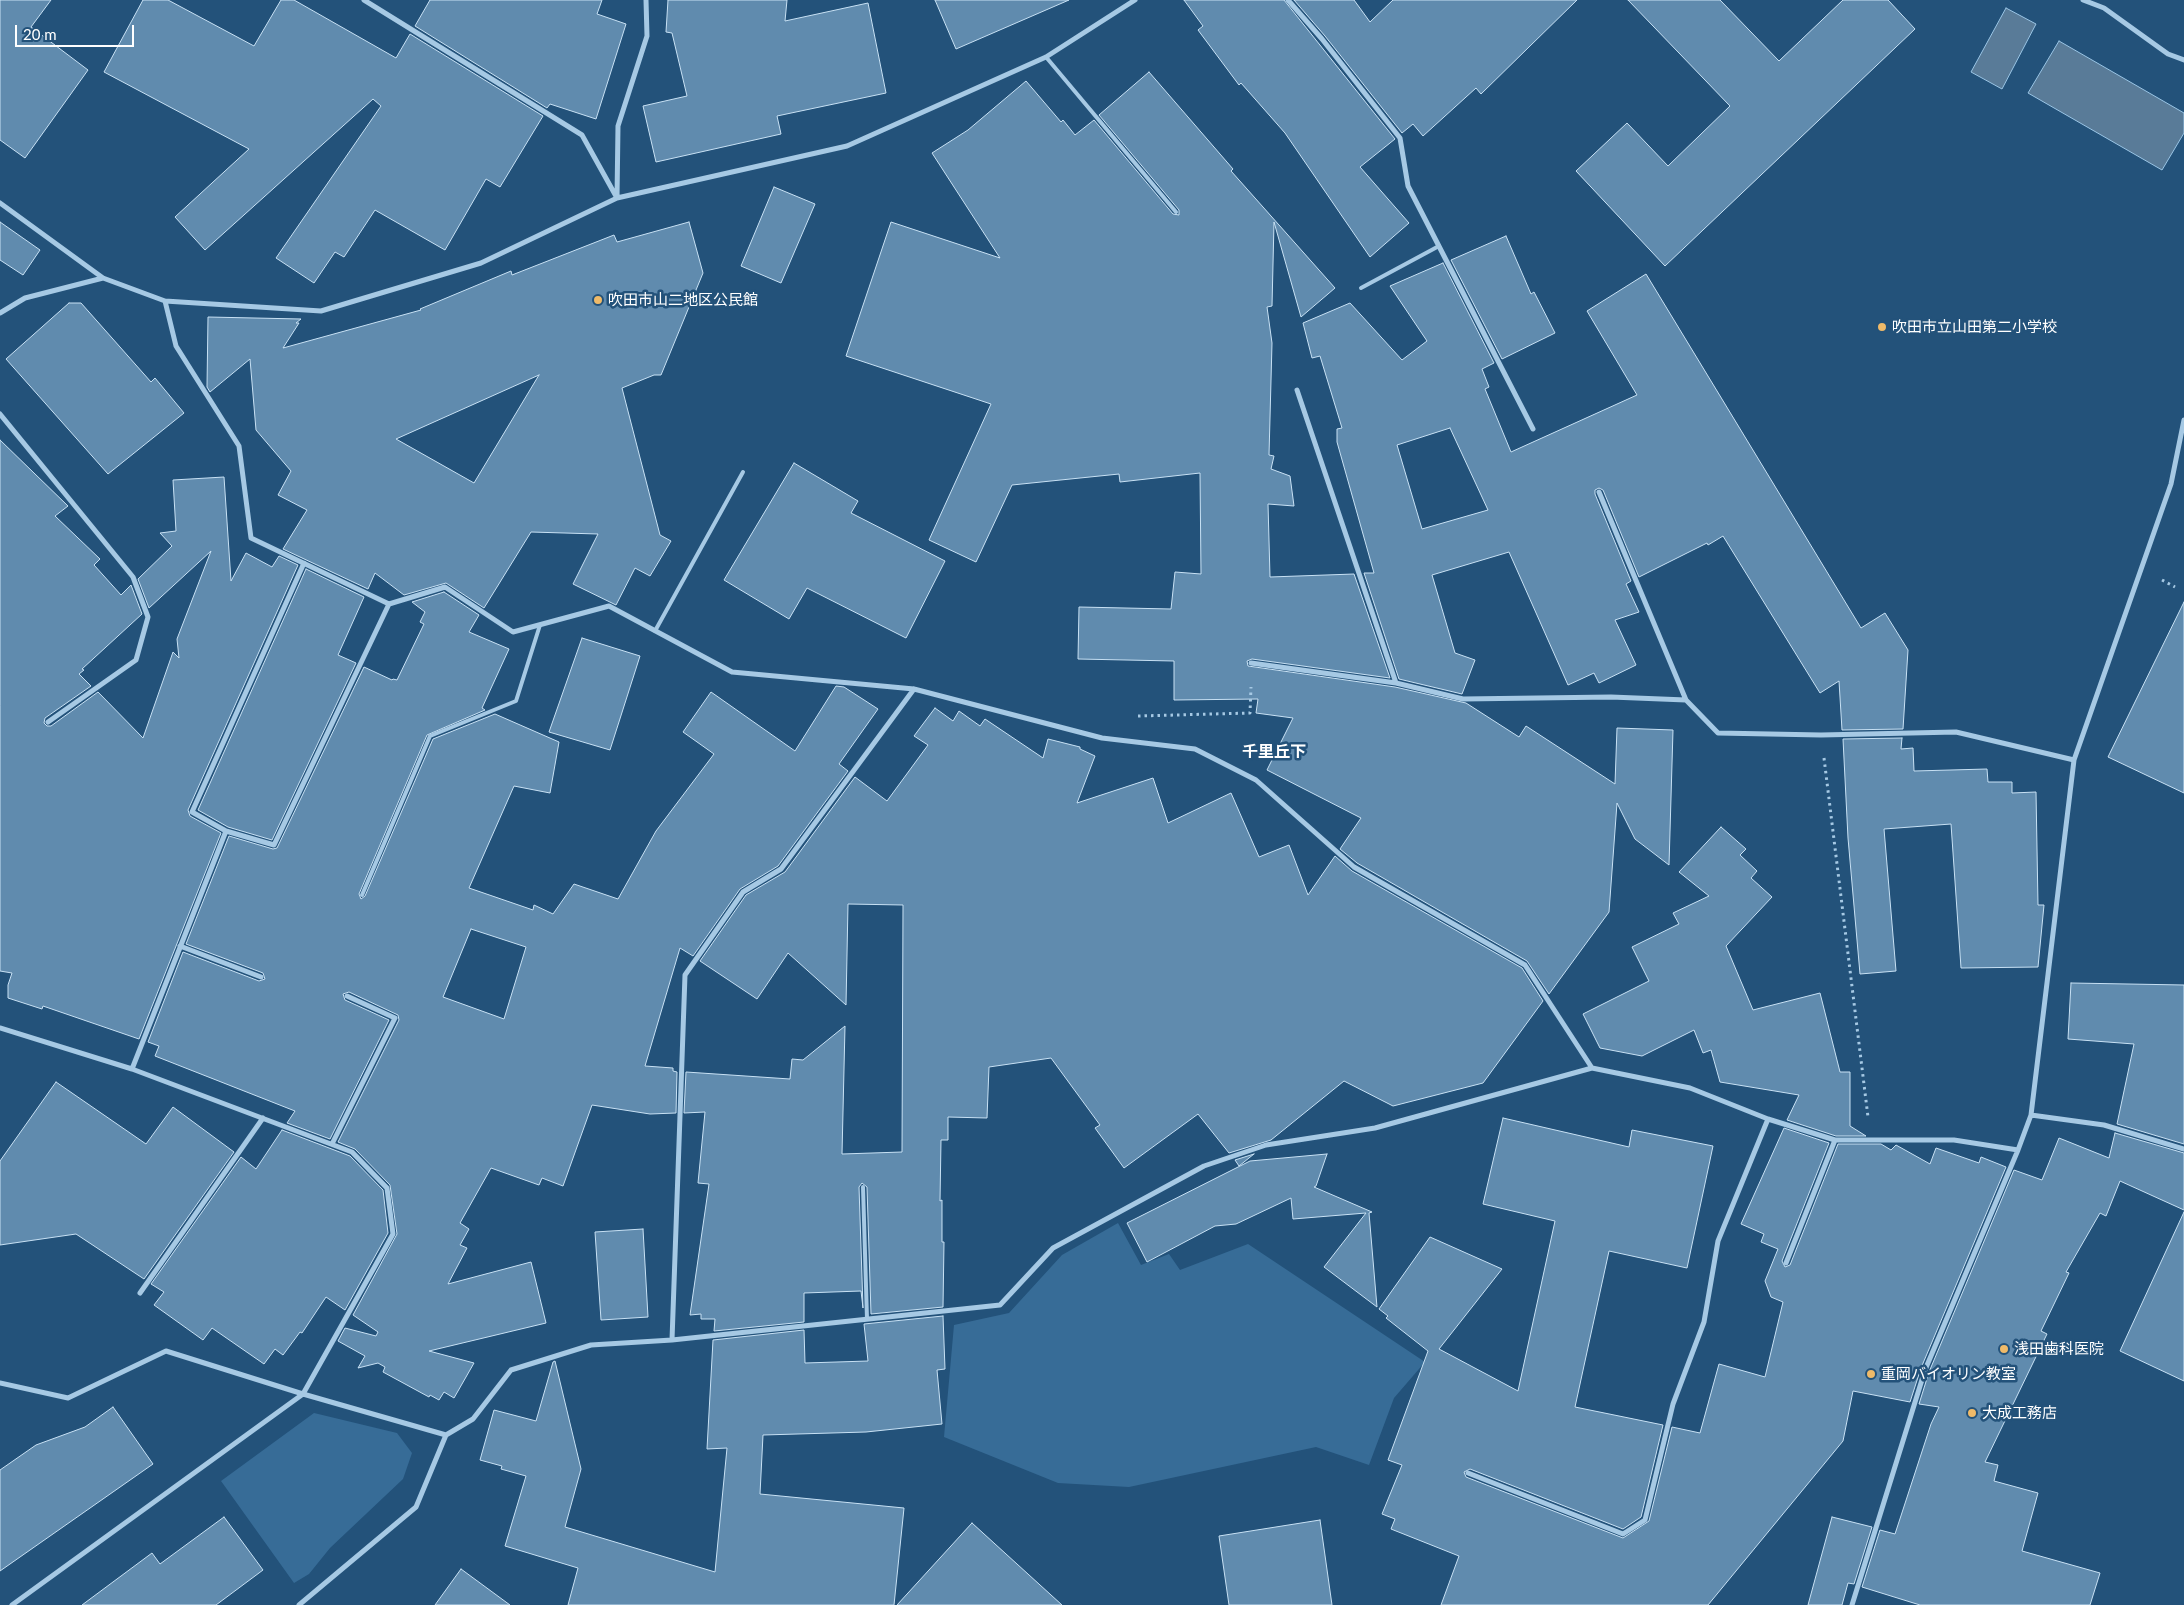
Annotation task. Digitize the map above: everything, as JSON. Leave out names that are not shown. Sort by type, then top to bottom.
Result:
[{"type":"street","points":[[364,0],[582,135],[617,198]]},
{"type":"street","points":[[617,198],[618,126],[647,36],[646,0]]},
{"type":"street","points":[[0,203],[103,278],[165,301],[321,311],[481,263],[617,198],[847,146],[1046,57],[1135,0]]},
{"type":"street","points":[[1288,0],[1400,138],[1408,186],[1533,430]]},
{"type":"street","points":[[2083,0],[2104,8],[2168,54],[2184,60]]},
{"type":"street","points":[[2102,0],[2104,8]]},
{"type":"street","points":[[0,313],[25,298],[103,278]]},
{"type":"street","points":[[165,301],[176,346],[239,446],[252,538],[390,604],[445,587],[514,632],[609,606],[732,672],[914,689],[1102,738],[1195,749],[1256,780],[1354,866],[1525,965],[1592,1068]]},
{"type":"street","points":[[1297,390],[1396,683]]},
{"type":"street","points":[[0,414],[133,577],[148,617],[136,660],[48,722]]},
{"type":"street","points":[[1852,1605],[1925,1370],[2031,1115],[2074,760],[2171,484],[2184,420]]},
{"type":"street","points":[[1600,492],[1686,700],[1718,734],[1821,735],[1956,732],[2074,760]]},
{"type":"street","points":[[304,563],[192,812],[226,831],[274,845],[390,604]]},
{"type":"street","points":[[1251,663],[1396,683],[1463,698],[1611,697],[1686,700]]},
{"type":"street","points":[[672,1340],[685,975],[743,892],[781,870],[914,689]]},
{"type":"street","points":[[132,1069],[226,831]]},
{"type":"street","points":[[180,946],[260,977]]},
{"type":"street","points":[[332,1144],[394,1018],[348,996]]},
{"type":"street","points":[[0,1028],[132,1069],[352,1152],[387,1188],[393,1234],[303,1394],[12,1605]]},
{"type":"street","points":[[299,1605],[416,1507],[446,1435],[472,1419],[511,1370],[591,1345],[672,1340],[1000,1305],[1053,1248],[1204,1166],[1266,1145],[1374,1128],[1592,1068],[1690,1088],[1768,1119],[1835,1140],[1954,1140],[2018,1150]]},
{"type":"street","points":[[2031,1115],[2104,1126],[2184,1149]]},
{"type":"street","points":[[140,1293],[263,1118]]},
{"type":"street","points":[[1468,1473],[1623,1534],[1645,1520],[1673,1404],[1704,1322],[1718,1242],[1768,1119]]},
{"type":"street","points":[[1786,1263],[1835,1140]]},
{"type":"street","points":[[0,1383],[68,1398],[166,1351],[303,1394],[446,1435]]},
{"type":"lane","points":[[1046,57],[1176,212]]},
{"type":"lane","points":[[1361,288],[1439,246]]},
{"type":"lane","points":[[654,630],[743,472]]},
{"type":"lane","points":[[362,895],[430,736],[516,701],[540,625]]},
{"type":"lane","points":[[863,1187],[867,1319]]},
{"type":"path","points":[[1102,738],[1120,717],[1250,713],[1251,663]]},
{"type":"path","points":[[1821,735],[1871,1140]]},
{"type":"shaded area","points":[[2006,8],[2036,24],[2002,89],[1971,72]]},
{"type":"shaded area","points":[[2059,41],[2184,113],[2184,133],[2162,170],[2028,93]]},
{"type":"shaded area","points":[[1118,1223],[1141,1265],[1169,1254],[1180,1270],[1248,1244],[1425,1362],[1394,1398],[1369,1465],[1316,1447],[1129,1487],[1058,1483],[944,1437],[954,1325],[1009,1313],[1062,1255]]},
{"type":"shaded area","points":[[314,1413],[397,1433],[412,1453],[403,1479],[330,1548],[309,1574],[294,1583],[221,1481]]},
{"type":"building","points":[[0,0],[51,0],[31,27],[88,70],[25,158],[0,140]]},
{"type":"building","points":[[143,0],[168,0],[254,46],[281,0],[294,0],[396,58],[410,34],[543,116],[500,187],[486,179],[445,250],[375,210],[344,257],[335,252],[314,283],[276,258],[381,106],[373,99],[205,250],[175,217],[249,149],[104,72]]},
{"type":"building","points":[[430,0],[602,0],[597,14],[626,24],[596,119],[550,104],[547,108],[415,26]]},
{"type":"building","points":[[668,0],[787,0],[785,21],[868,3],[886,93],[777,116],[781,134],[656,162],[643,106],[687,96],[672,33],[666,32]]},
{"type":"building","points":[[935,0],[1069,0],[956,49]]},
{"type":"building","points":[[1184,0],[1284,0],[1395,139],[1360,167],[1409,223],[1370,257],[1285,133],[1241,83],[1239,85],[1198,30],[1203,26]]},
{"type":"building","points":[[1294,0],[1354,0],[1370,22],[1393,0],[1577,0],[1481,94],[1476,88],[1423,136],[1413,124],[1402,133]]},
{"type":"building","points":[[1628,0],[1720,0],[1779,61],[1843,0],[1888,0],[1915,29],[1665,266],[1576,171],[1627,123],[1668,166],[1730,106]]},
{"type":"building","points":[[1149,72],[1233,169],[1231,171],[1335,288],[1301,317],[1274,222],[1272,306],[1267,307],[1272,343],[1269,455],[1274,456],[1271,469],[1290,476],[1294,506],[1268,504],[1270,577],[1354,574],[1390,678],[1252,659],[1247,661],[1248,666],[1395,687],[1466,703],[1519,737],[1526,726],[1615,784],[1617,728],[1673,730],[1669,865],[1635,839],[1617,803],[1609,912],[1549,994],[1527,961],[1357,863],[1340,849],[1361,818],[1267,770],[1293,718],[1256,713],[1258,699],[1174,700],[1174,661],[1078,659],[1079,607],[1171,609],[1175,572],[1201,574],[1200,473],[1120,482],[1119,474],[1012,485],[976,562],[929,540],[991,404],[846,356],[891,222],[1000,258],[932,153],[968,130],[1026,81],[1061,122],[1063,120],[1075,135],[1094,120],[1173,214],[1179,215],[1179,210],[1099,115]]},
{"type":"building","points":[[774,187],[815,204],[781,283],[741,266]]},
{"type":"building","points":[[0,222],[40,250],[23,275],[0,260]]},
{"type":"building","points":[[689,222],[703,273],[661,375],[654,375],[622,388],[660,535],[671,541],[650,576],[635,568],[616,605],[573,584],[598,534],[531,532],[484,608],[446,583],[404,595],[375,573],[368,589],[283,549],[307,510],[278,495],[291,471],[256,430],[250,359],[210,392],[207,387],[208,317],[301,319],[296,323],[299,323],[283,348],[421,310],[511,271],[512,275],[614,235],[617,242]],"holes":[[[539,375],[474,483],[396,439]]]},
{"type":"building","points":[[1506,236],[1531,294],[1534,292],[1555,333],[1502,359],[1451,260]]},
{"type":"building","points":[[1443,263],[1494,363],[1482,369],[1489,387],[1485,389],[1511,452],[1637,395],[1587,311],[1646,274],[1861,628],[1885,613],[1908,650],[1903,729],[1842,730],[1839,681],[1820,693],[1723,536],[1708,545],[1707,543],[1639,577],[1603,490],[1599,488],[1595,490],[1595,494],[1631,581],[1626,584],[1639,612],[1615,620],[1636,665],[1599,683],[1594,673],[1568,685],[1509,552],[1432,575],[1455,653],[1475,660],[1462,694],[1399,679],[1364,573],[1374,573],[1337,442],[1337,429],[1342,428],[1320,356],[1312,358],[1303,323],[1350,303],[1402,360],[1427,341],[1390,286]],"holes":[[[1450,428],[1488,510],[1422,529],[1397,445]]]},
{"type":"building","points":[[69,303],[81,303],[151,382],[155,378],[184,413],[108,474],[6,359]]},
{"type":"building","points":[[0,440],[68,506],[55,516],[100,559],[94,565],[121,595],[131,585],[142,614],[82,669],[84,670],[79,674],[91,686],[45,718],[44,723],[47,726],[51,726],[98,692],[143,738],[173,652],[179,658],[177,639],[211,551],[149,608],[138,579],[172,546],[160,533],[176,531],[173,480],[224,477],[231,581],[246,553],[272,567],[279,556],[298,565],[188,810],[190,816],[221,833],[139,1039],[43,1006],[42,1009],[8,998],[8,985],[12,973],[0,971]]},
{"type":"building","points":[[794,463],[858,501],[851,513],[945,561],[906,638],[807,588],[789,619],[724,580]]},
{"type":"building","points":[[306,569],[364,597],[338,655],[356,663],[272,840],[228,827],[198,810]]},
{"type":"building","points":[[444,592],[479,615],[469,632],[509,649],[482,708],[485,710],[427,735],[359,894],[361,899],[365,896],[433,739],[495,714],[559,742],[550,793],[514,786],[469,888],[533,910],[534,905],[553,914],[574,884],[618,899],[656,831],[714,754],[683,732],[711,692],[795,751],[836,686],[844,687],[878,709],[839,764],[848,771],[778,866],[740,889],[693,956],[680,948],[645,1066],[673,1068],[673,1071],[677,1072],[676,1113],[650,1114],[592,1105],[563,1186],[542,1178],[539,1185],[491,1168],[460,1223],[469,1229],[460,1245],[467,1248],[448,1284],[531,1262],[546,1323],[429,1351],[474,1363],[454,1398],[444,1392],[439,1400],[430,1395],[429,1397],[383,1372],[385,1367],[378,1363],[358,1368],[365,1356],[338,1341],[345,1328],[376,1336],[378,1332],[353,1315],[397,1234],[390,1185],[355,1149],[338,1142],[399,1020],[398,1015],[349,992],[343,994],[345,1000],[389,1020],[330,1139],[287,1123],[295,1111],[155,1056],[159,1046],[148,1042],[183,952],[259,981],[265,979],[263,973],[186,944],[229,836],[273,849],[277,848],[364,667],[392,680],[397,680],[424,624],[420,622],[425,612],[412,602]],"holes":[[[471,929],[526,947],[504,1019],[443,997]]]},
{"type":"building","points":[[2184,602],[2184,793],[2108,757]]},
{"type":"building","points":[[582,638],[640,656],[610,750],[549,732]]},
{"type":"building","points":[[935,708],[953,721],[959,711],[980,726],[985,719],[1043,758],[1048,739],[1080,747],[1080,749],[1095,756],[1077,803],[1153,778],[1168,823],[1231,793],[1259,857],[1289,845],[1308,895],[1335,856],[1352,871],[1522,968],[1543,1001],[1483,1083],[1393,1106],[1344,1081],[1271,1140],[1229,1153],[1198,1114],[1124,1168],[1095,1128],[1100,1125],[1051,1058],[989,1067],[987,1118],[948,1117],[948,1140],[941,1140],[940,1201],[942,1200],[942,1242],[944,1242],[943,1307],[871,1314],[867,1187],[862,1183],[859,1187],[863,1308],[861,1291],[804,1293],[804,1322],[714,1331],[715,1319],[701,1319],[701,1314],[690,1315],[709,1184],[698,1183],[705,1112],[684,1113],[686,1072],[790,1079],[792,1059],[803,1060],[845,1026],[842,1154],[902,1152],[903,905],[848,904],[846,1005],[788,953],[757,999],[700,961],[746,895],[785,872],[855,777],[887,801],[928,745],[914,736]]},
{"type":"building","points":[[1902,738],[1901,749],[1913,748],[1914,771],[1987,769],[1988,782],[2012,782],[2012,793],[2036,792],[2038,905],[2044,905],[2038,967],[1961,968],[1951,824],[1884,829],[1896,971],[1860,974],[1848,838],[1843,739]]},
{"type":"building","points":[[1721,827],[1746,849],[1740,855],[1757,871],[1751,878],[1772,897],[1726,946],[1753,1010],[1820,993],[1840,1072],[1850,1072],[1850,1126],[1866,1136],[1836,1136],[1787,1120],[1799,1095],[1720,1082],[1711,1050],[1703,1053],[1694,1030],[1642,1056],[1600,1048],[1583,1014],[1649,981],[1632,947],[1679,924],[1673,913],[1709,896],[1679,872]]},
{"type":"building","points":[[2071,983],[2184,985],[2184,1144],[2117,1124],[2134,1044],[2068,1039]]},
{"type":"building","points":[[56,1082],[146,1144],[173,1107],[234,1152],[144,1279],[76,1234],[0,1245],[0,1161]]},
{"type":"building","points":[[1503,1118],[1629,1147],[1632,1130],[1713,1146],[1687,1268],[1609,1251],[1575,1407],[1663,1425],[1641,1517],[1623,1529],[1470,1469],[1464,1472],[1466,1477],[1623,1538],[1649,1521],[1672,1427],[1700,1433],[1719,1364],[1765,1377],[1783,1302],[1771,1297],[1765,1281],[1778,1249],[1761,1242],[1764,1234],[1741,1224],[1784,1128],[1829,1143],[1782,1261],[1785,1267],[1790,1265],[1838,1144],[1881,1144],[1891,1150],[1896,1145],[1930,1164],[1936,1148],[1979,1163],[1981,1157],[2006,1167],[1921,1368],[1910,1402],[1853,1391],[1843,1441],[1708,1605],[1441,1605],[1459,1556],[1391,1529],[1395,1519],[1382,1514],[1402,1465],[1388,1460],[1428,1351],[1386,1318],[1388,1316],[1379,1309],[1430,1237],[1502,1269],[1439,1349],[1518,1391],[1555,1221],[1483,1204]]},
{"type":"building","points":[[282,1130],[350,1156],[383,1190],[388,1233],[345,1310],[326,1297],[302,1333],[300,1332],[283,1355],[275,1349],[264,1364],[212,1328],[203,1340],[154,1305],[164,1292],[151,1284],[241,1157],[256,1169]]},
{"type":"building","points":[[2115,1133],[2184,1153],[2184,1210],[2120,1181],[2106,1216],[2100,1213],[2066,1272],[2069,1273],[2041,1331],[2047,1334],[1985,1462],[1998,1465],[1994,1481],[2038,1493],[2022,1551],[2100,1573],[2090,1605],[1920,1605],[1862,1587],[1880,1530],[1895,1534],[1931,1424],[1939,1407],[1919,1404],[1929,1372],[2014,1170],[2042,1180],[2059,1138],[2109,1158]]},
{"type":"building","points":[[1254,1154],[1239,1166],[1235,1160]]},
{"type":"building","points":[[1327,1154],[1314,1187],[1372,1212],[1369,1213],[1377,1307],[1324,1267],[1366,1213],[1293,1219],[1291,1198],[1236,1224],[1215,1226],[1147,1262],[1127,1223],[1250,1161]]},
{"type":"building","points":[[2184,1212],[2184,1381],[2120,1351]]},
{"type":"building","points":[[643,1229],[648,1317],[601,1320],[595,1232]]},
{"type":"building","points":[[943,1316],[945,1369],[937,1370],[942,1424],[866,1432],[763,1435],[760,1494],[904,1508],[894,1605],[568,1605],[578,1568],[505,1546],[526,1476],[501,1469],[502,1466],[480,1460],[494,1410],[536,1421],[553,1362],[555,1361],[581,1469],[565,1527],[715,1572],[727,1448],[707,1449],[713,1340],[804,1330],[805,1363],[868,1361],[864,1324]]},
{"type":"building","points":[[113,1407],[153,1464],[0,1571],[0,1470],[36,1445],[85,1427]]},
{"type":"building","points":[[224,1517],[263,1570],[216,1605],[82,1605],[152,1553],[160,1564]]},
{"type":"building","points":[[1832,1517],[1872,1527],[1854,1584],[1848,1583],[1842,1605],[1808,1605]]},
{"type":"building","points":[[1320,1520],[1332,1605],[1229,1605],[1219,1536]]},
{"type":"building","points":[[972,1523],[1062,1605],[897,1605]]},
{"type":"building","points":[[461,1569],[510,1605],[435,1605]]},
{"type":"place","name":"吹田市山二地区公民館","points":[[598,300]]},
{"type":"place","name":"吹田市立山田第二小学校","points":[[1882,327]]},
{"type":"place","name":"浅田歯科医院","points":[[2004,1349]]},
{"type":"place","name":"重岡バイオリン教室","points":[[1871,1374]]},
{"type":"place","name":"大成工務店","points":[[1972,1413]]},
{"type":"district","name":"千里丘下","points":[[1274,752]]}]
